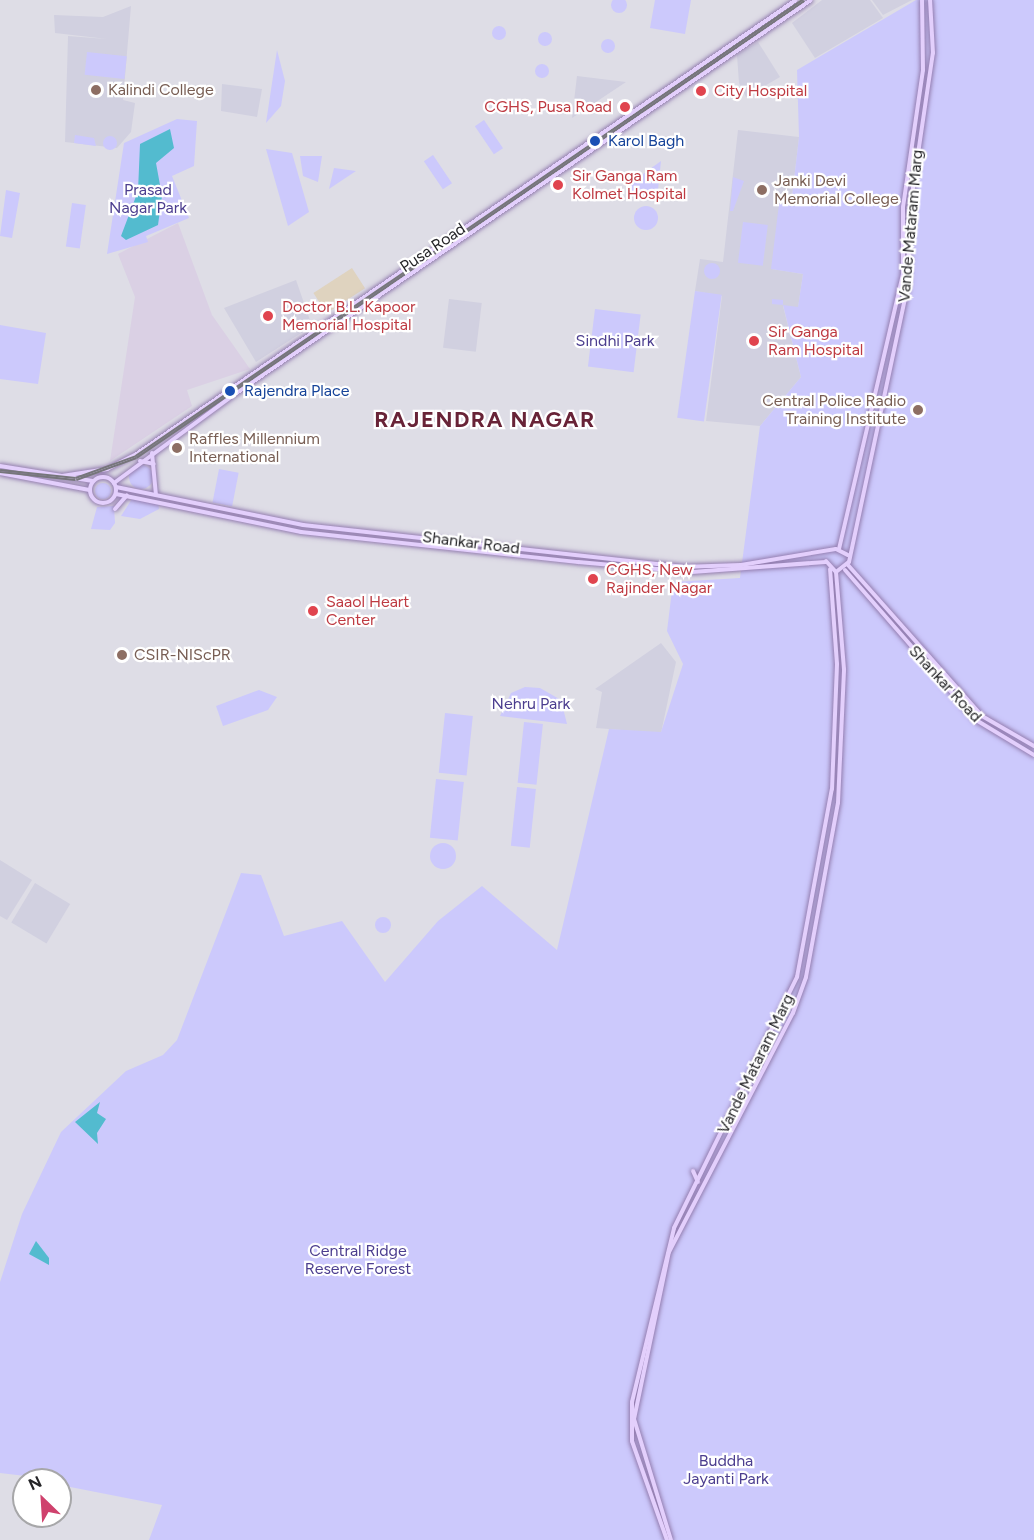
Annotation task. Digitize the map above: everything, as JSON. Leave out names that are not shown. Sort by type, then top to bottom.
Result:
[{"type":"main road","name":"Pusa Road","points":[[62,476],[107,469],[135,455],[796,0]]},
{"type":"main road","name":"Pusa Road","points":[[115,485],[140,461],[811,0]]},
{"type":"main road","name":"Vande Mataram Marg","points":[[838,549],[849,521],[903,255],[903,207],[923,70],[922,0]]},
{"type":"main road","name":"Vande Mataram Marg","points":[[848,555],[899,331],[909,256],[910,208],[933,52],[930,0]]},
{"type":"main road","points":[[533,190],[540,195]]},
{"type":"main road","points":[[903,207],[910,208]]},
{"type":"main road","points":[[903,255],[909,256]]},
{"type":"main road","points":[[152,453],[156,495]]},
{"type":"main road","points":[[140,461],[153,464]]},
{"type":"main road","points":[[0,466],[93,482],[105,477],[115,485],[116,494],[102,504],[89,490],[0,473]]},
{"type":"main road","points":[[89,490],[93,482]]},
{"type":"main road","name":"Shankar Road","points":[[115,485],[178,503],[301,531],[578,562],[692,572],[826,562]]},
{"type":"main road","name":"Shankar Road","points":[[116,494],[303,525],[682,567],[828,554]]},
{"type":"main road","points":[[115,509],[127,495]]},
{"type":"main road","points":[[838,549],[848,555],[848,565],[845,570],[836,572],[830,569],[826,562],[828,554],[838,549]]},
{"type":"main road","name":"Shankar Road","points":[[848,565],[982,716],[1034,746]]},
{"type":"main road","name":"Vande Mataram Marg","points":[[669,1540],[635,1449],[630,1418],[661,1266],[698,1183],[779,1021],[803,948],[832,789],[837,664],[830,569]]},
{"type":"main road","name":"Shankar Road","points":[[845,570],[976,720],[1034,755]]},
{"type":"main road","name":"Vande Mataram Marg","points":[[669,1540],[634,1419],[669,1252],[793,1012],[806,977],[838,803],[844,669],[836,572]]},
{"type":"main road","points":[[693,1172],[698,1183]]},
{"type":"shaded area","points":[[822,0],[870,0],[883,18],[815,58],[792,23]]},
{"type":"shaded area","points":[[872,0],[912,0],[883,15]]},
{"type":"shaded area","name":"Kalindi College","points":[[131,6],[123,100],[135,103],[131,132],[117,148],[65,142],[68,36],[107,39],[55,33],[54,15],[103,17]]},
{"type":"shaded area","points":[[758,42],[780,77],[746,97],[739,83],[737,55]]},
{"type":"shaded area","points":[[577,76],[626,82],[572,118]]},
{"type":"shaded area","points":[[222,84],[262,89],[257,117],[221,111]]},
{"type":"shaded area","points":[[170,129],[174,148],[156,163],[162,196],[158,225],[126,240],[121,236],[138,191],[140,144]]},
{"type":"shaded area","points":[[738,130],[799,137],[791,205],[780,204],[772,269],[803,274],[798,308],[783,306],[801,377],[760,426],[706,421],[722,296],[695,291],[700,259],[723,262]]},
{"type":"shaded area","name":"Rajendra Place","points":[[178,223],[212,315],[250,369],[187,390],[192,406],[110,461],[135,297],[118,254]]},
{"type":"shaded area","points":[[352,268],[365,288],[326,313],[313,293]]},
{"type":"shaded area","name":"Doctor B.L. Kapoor Memorial Hospital","points":[[296,280],[312,326],[256,362],[224,308]]},
{"type":"shaded area","points":[[449,299],[482,303],[476,352],[443,348]]},
{"type":"shaded area","name":"Raffles Millennium International","points":[[177,442],[182,444],[184,449],[182,454],[177,456],[172,454],[170,449],[172,444]]},
{"type":"shaded area","points":[[661,643],[676,662],[661,733],[596,728],[602,692],[595,689]]},
{"type":"shaded area","points":[[0,860],[32,880],[7,920],[0,916]]},
{"type":"shaded area","points":[[35,883],[70,904],[46,944],[11,922]]},
{"type":"shaded area","points":[[100,1102],[97,1113],[106,1119],[97,1133],[98,1144],[75,1122]]},
{"type":"shaded area","points":[[36,1241],[49,1258],[49,1265],[29,1254]]},
{"type":"green space","points":[[619,-3],[627,5],[619,13],[611,5]]},
{"type":"green space","points":[[655,0],[691,0],[685,34],[650,28]]},
{"type":"green space","name":"Central Ridge Reserve Forest","points":[[916,0],[1034,0],[1034,1540],[149,1540],[162,1505],[72,1487],[72,1468],[12,1468],[12,1474],[0,1473],[0,1282],[22,1214],[61,1132],[126,1071],[163,1055],[177,1040],[241,873],[261,875],[284,936],[342,921],[385,982],[438,921],[482,886],[557,950],[609,729],[661,732],[683,664],[667,631],[673,582],[740,578],[760,426],[801,377],[783,305],[798,307],[803,274],[771,269],[779,204],[791,205],[799,137],[797,70]]},
{"type":"green space","points":[[499,26],[504,28],[506,33],[504,38],[499,40],[494,38],[492,33],[494,28]]},
{"type":"green space","points":[[545,32],[550,34],[552,39],[550,44],[545,46],[540,44],[538,39],[540,34]]},
{"type":"green space","points":[[608,39],[613,41],[615,46],[613,51],[608,53],[603,51],[601,46],[603,41]]},
{"type":"green space","points":[[277,50],[285,81],[281,106],[266,123]]},
{"type":"green space","points":[[87,52],[127,56],[124,79],[85,75]]},
{"type":"green space","points":[[539,64],[545,64],[549,71],[545,78],[539,78],[535,74],[535,68]]},
{"type":"green space","name":"Prasad Nagar Park","points":[[177,119],[197,121],[194,166],[172,176],[189,218],[146,236],[148,242],[107,254],[124,143]]},
{"type":"green space","points":[[484,120],[503,148],[494,154],[475,126]]},
{"type":"green space","points":[[75,135],[94,138],[96,146],[74,143]]},
{"type":"green space","points":[[110,136],[115,138],[117,143],[115,148],[110,150],[105,148],[103,143],[105,138]]},
{"type":"green space","points":[[266,149],[292,153],[309,212],[288,226]]},
{"type":"green space","points":[[433,155],[452,183],[443,189],[424,161]]},
{"type":"green space","points":[[300,156],[322,156],[318,182],[303,176]]},
{"type":"green space","points":[[661,161],[657,200],[638,199],[628,185]]},
{"type":"green space","points":[[334,168],[356,171],[329,189]]},
{"type":"green space","points":[[733,177],[744,181],[733,211],[730,211]]},
{"type":"green space","points":[[6,190],[20,193],[12,238],[0,236]]},
{"type":"green space","points":[[72,203],[86,205],[80,249],[66,247]]},
{"type":"green space","points":[[646,206],[651,207],[657,213],[657,223],[651,229],[646,230],[641,229],[635,223],[634,218],[635,213],[641,207]]},
{"type":"green space","points":[[743,222],[768,225],[763,266],[738,263]]},
{"type":"green space","points":[[709,263],[715,263],[720,271],[718,277],[709,279],[704,274],[704,268]]},
{"type":"green space","points":[[695,291],[722,295],[704,422],[677,418]]},
{"type":"green space","points":[[772,299],[783,300],[783,305],[772,304]]},
{"type":"green space","name":"Sindhi Park","points":[[595,309],[641,315],[634,372],[588,367]]},
{"type":"green space","points":[[0,325],[46,333],[38,384],[0,379]]},
{"type":"green space","points":[[141,465],[150,468],[153,477],[150,486],[141,489],[132,486],[129,477],[132,468]]},
{"type":"green space","points":[[219,469],[239,473],[232,506],[213,502]]},
{"type":"green space","points":[[103,483],[109,485],[111,491],[109,497],[103,499],[97,497],[95,491],[97,485]]},
{"type":"green space","points":[[132,499],[158,502],[159,509],[140,519],[121,516]]},
{"type":"green space","points":[[114,506],[115,523],[110,530],[91,529],[97,507]]},
{"type":"green space","name":"Nehru Park","points":[[525,687],[540,688],[561,700],[567,724],[500,716],[511,693]]},
{"type":"green space","points":[[259,690],[277,697],[268,710],[223,726],[216,706]]},
{"type":"green space","points":[[445,713],[473,716],[467,776],[439,773]]},
{"type":"green space","points":[[524,722],[543,724],[537,785],[518,783]]},
{"type":"green space","points":[[436,779],[464,782],[458,841],[430,838]]},
{"type":"green space","points":[[517,787],[536,789],[530,848],[511,846]]},
{"type":"green space","points":[[443,843],[452,847],[456,856],[452,865],[443,869],[434,865],[430,856],[434,847]]},
{"type":"green space","points":[[383,917],[391,925],[383,933],[375,925]]},
{"type":"railway","points":[[0,471],[76,479],[136,457],[804,0]]},
{"type":"place","name":"Kalindi College","points":[[96,90]]},
{"type":"place","name":"City Hospital","points":[[701,91]]},
{"type":"place","name":"CGHS, Pusa Road","points":[[625,107]]},
{"type":"place","name":"Karol Bagh","points":[[595,141]]},
{"type":"place","name":"Sir Ganga Ram Kolmet Hospital","points":[[558,185]]},
{"type":"place","name":"Janki Devi Memorial College","points":[[762,190]]},
{"type":"place","name":"Doctor B.L. Kapoor Memorial Hospital","points":[[268,316]]},
{"type":"place","name":"Sir Ganga Ram Hospital","points":[[754,341]]},
{"type":"place","name":"Rajendra Place","points":[[230,391]]},
{"type":"place","name":"Central Police Radio Training Institute","points":[[918,410]]},
{"type":"place","name":"Raffles Millennium International","points":[[177,448]]},
{"type":"place","name":"CGHS, New Rajinder Nagar","points":[[593,579]]},
{"type":"place","name":"Saaol Heart Center","points":[[313,611]]},
{"type":"place","name":"CSIR-NIScPR","points":[[122,655]]},
{"type":"district","name":"RAJENDRA NAGAR","points":[[485,420]]},
{"type":"park label","name":"Buddha Jayanti Park","points":[[726,1470]]}]
